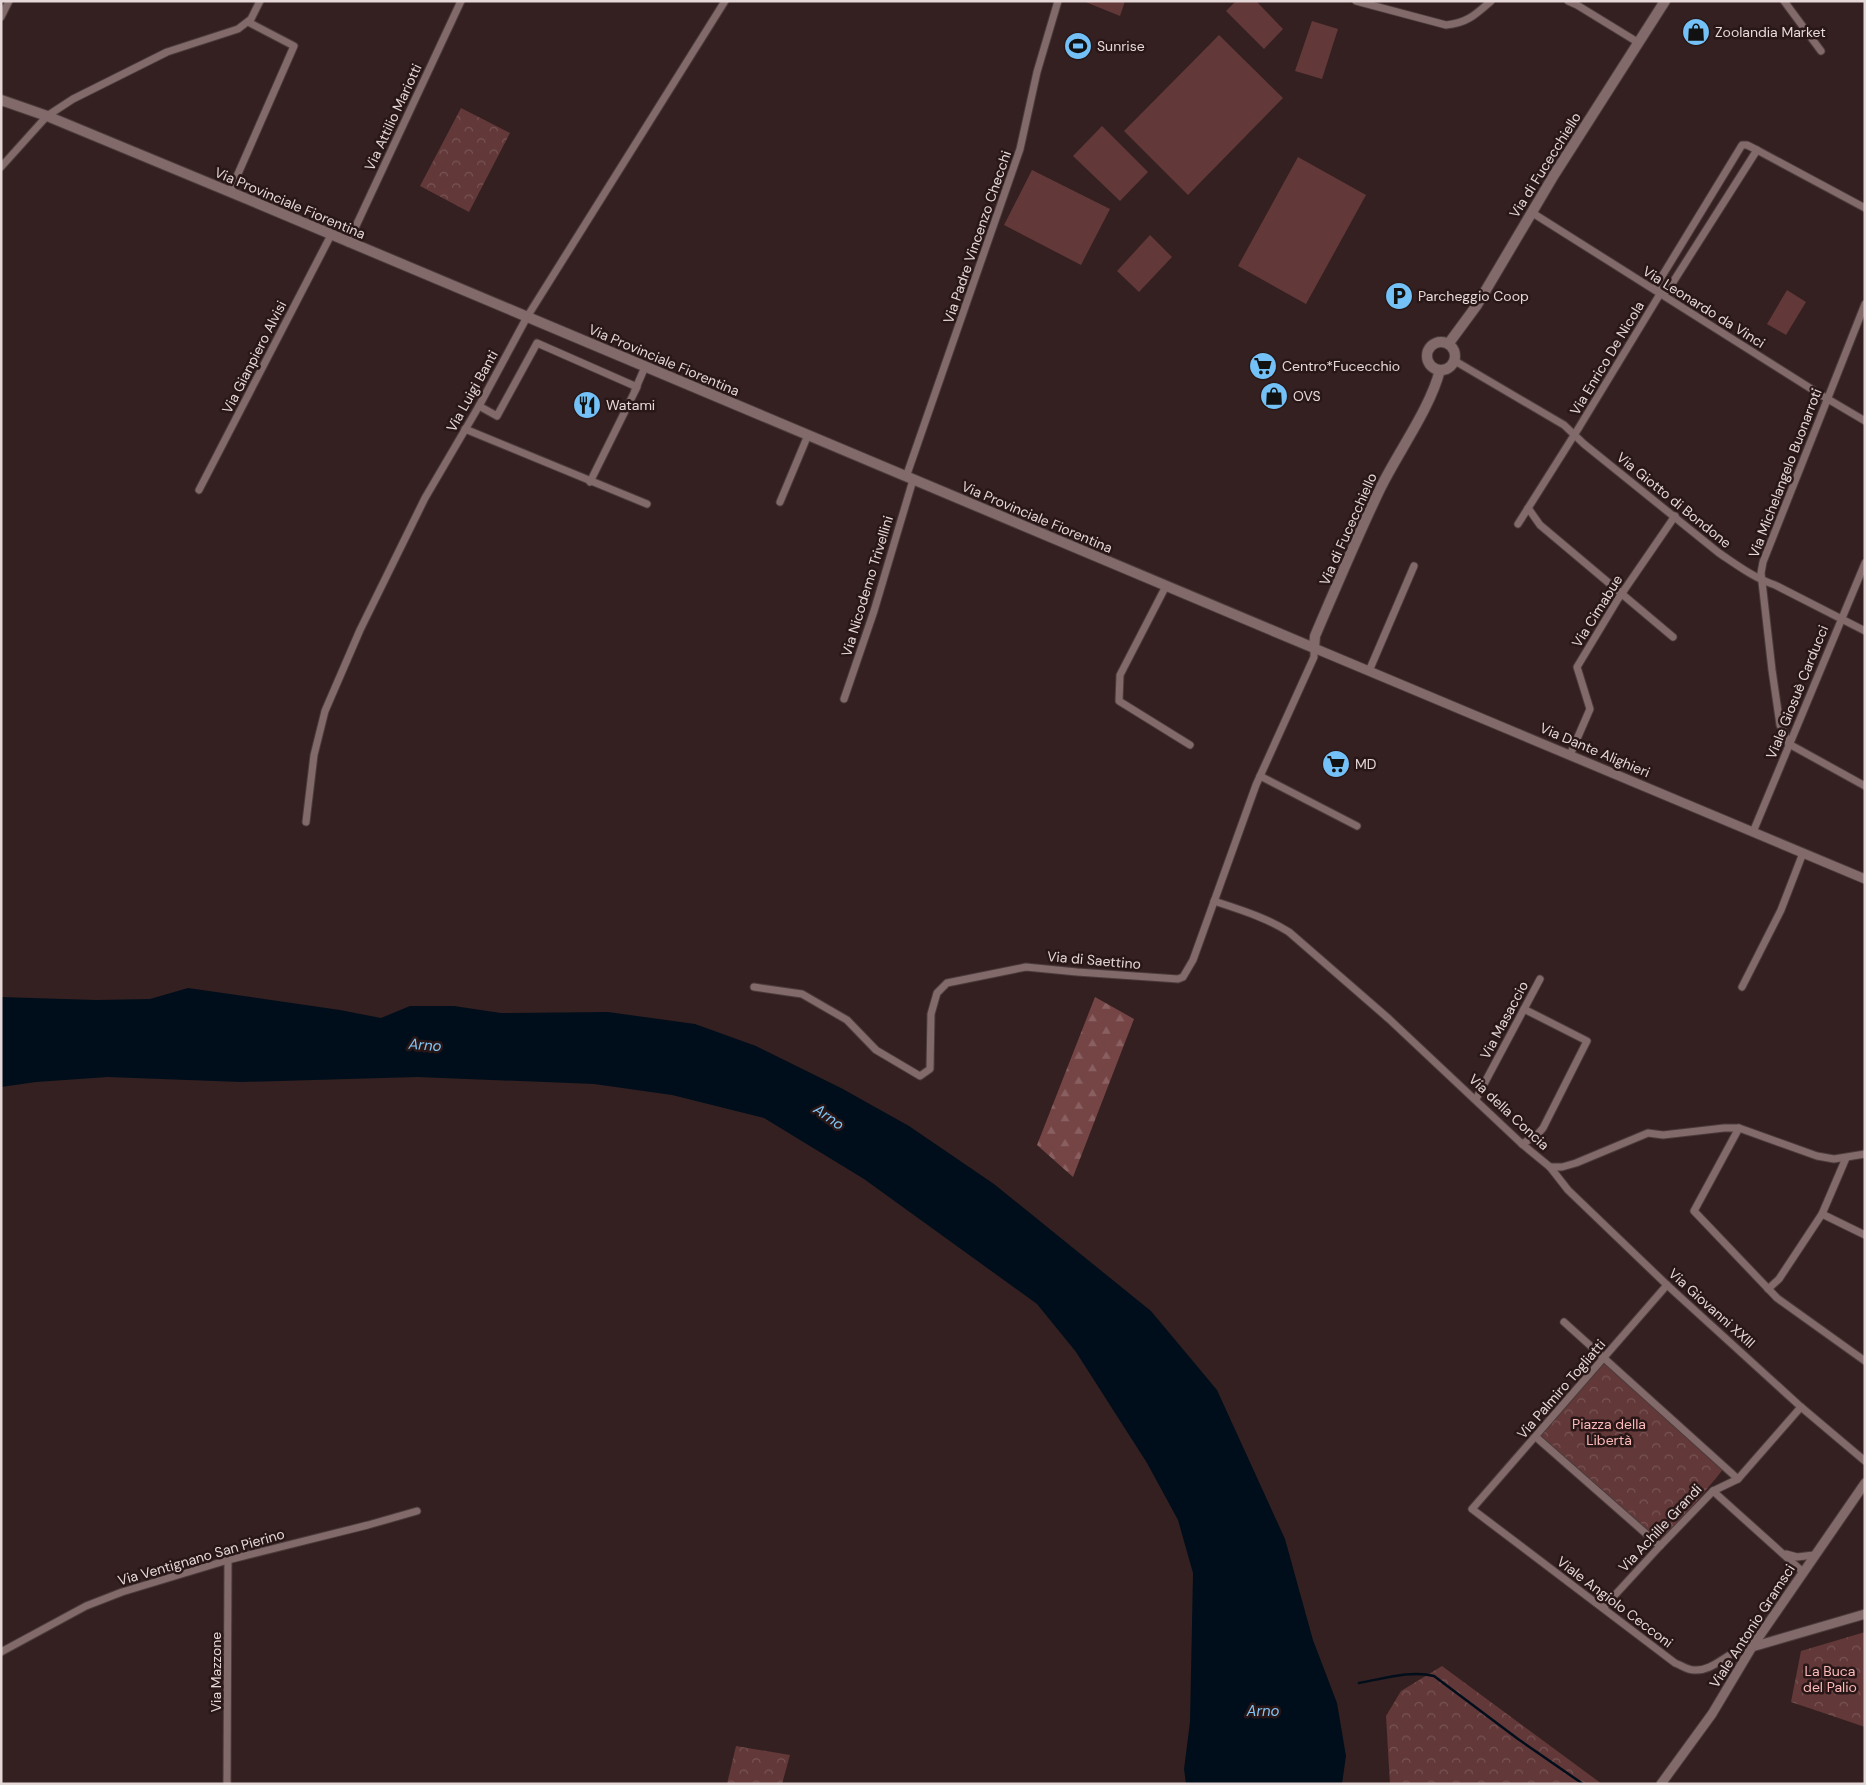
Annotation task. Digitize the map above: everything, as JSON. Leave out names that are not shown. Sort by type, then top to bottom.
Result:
[{"type":"main road","name":"Via di Fucecchiello","points":[[1449,343],[1477,305],[1531,212],[1665,1]]},
{"type":"main road","name":"Via Provinciale Fiorentina","points":[[1,100],[47,116],[230,192],[1314,648]]},
{"type":"main road","points":[[1436,342],[1449,343],[1456,353],[1455,361],[1449,368],[1440,370],[1428,361],[1428,352],[1436,342]]},
{"type":"main road","name":"Via di Fucecchiello","points":[[1314,648],[1315,636],[1380,488],[1424,408],[1440,370]]},
{"type":"street","points":[[1,17],[9,1]]},
{"type":"street","points":[[1,167],[47,116],[73,99],[166,52],[238,29],[248,22],[260,1]]},
{"type":"street","name":"Via Attilio Mariotti","points":[[348,243],[461,1]]},
{"type":"street","name":"Via Luigi Banti","points":[[306,822],[314,755],[325,711],[360,630],[425,498],[479,406],[527,317],[725,1]]},
{"type":"street","name":"Via Padre Vincenzo Checchi","points":[[909,478],[1020,149],[1037,72],[1058,1]]},
{"type":"street","points":[[1356,1],[1446,26],[1470,19],[1491,1]]},
{"type":"street","points":[[1568,1],[1639,43]]},
{"type":"street","points":[[1784,1],[1821,51]]},
{"type":"street","points":[[230,192],[294,46],[248,22]]},
{"type":"street","points":[[1757,150],[1668,290],[1660,294],[1656,286],[1742,145],[1747,145],[1757,150],[1865,208]]},
{"type":"street","name":"Via Leonardo da Vinci","points":[[1531,212],[1827,399],[1865,421]]},
{"type":"street","name":"Via Gianpiero Alvisi","points":[[199,490],[331,235]]},
{"type":"street","name":"Via Enrico De Nicola","points":[[1574,435],[1660,294]]},
{"type":"street","name":"Via Michelangelo Buonarroti","points":[[1789,744],[1780,725],[1761,573],[1763,562],[1865,304]]},
{"type":"street","points":[[479,406],[497,416],[537,344],[637,387]]},
{"type":"street","name":"Via Giotto di Bondone","points":[[1455,361],[1564,425],[1719,553],[1762,581],[1775,585],[1865,632]]},
{"type":"street","points":[[590,482],[646,367]]},
{"type":"street","points":[[465,429],[647,504]]},
{"type":"street","points":[[780,502],[808,435]]},
{"type":"street","points":[[1518,524],[1574,435]]},
{"type":"street","name":"Via Nicodemo Trivellini","points":[[844,699],[874,611],[909,478]]},
{"type":"street","points":[[1528,508],[1540,525],[1673,637]]},
{"type":"street","name":"Via Cimabue","points":[[1570,755],[1590,709],[1577,667],[1622,594],[1675,516]]},
{"type":"street","name":"Viale Giosuè Carducci","points":[[1753,832],[1865,563]]},
{"type":"street","points":[[1369,671],[1414,566]]},
{"type":"street","points":[[1166,586],[1120,675],[1119,701],[1190,745]]},
{"type":"street","name":"Via Dante Alighieri","points":[[1314,648],[1865,879]]},
{"type":"street","name":"Via di Saettino","points":[[754,987],[802,994],[848,1020],[876,1050],[920,1076],[930,1069],[931,1014],[937,993],[947,983],[1026,967],[1178,979],[1183,977],[1189,970],[1244,815],[1314,657],[1314,648]]},
{"type":"street","points":[[1789,744],[1865,786]]},
{"type":"street","points":[[1260,776],[1357,826]]},
{"type":"street","points":[[1742,987],[1781,910],[1803,853]]},
{"type":"street","name":"Via della Concia","points":[[1214,901],[1257,914],[1289,932],[1389,1019],[1522,1144],[1550,1167],[1562,1167],[1576,1163],[1648,1133],[1663,1135],[1724,1128],[1739,1128],[1817,1156],[1834,1159],[1865,1154]]},
{"type":"street","name":"Via Masaccio","points":[[1476,1099],[1540,979]]},
{"type":"street","points":[[1522,1144],[1537,1136],[1543,1128],[1586,1041],[1524,1009]]},
{"type":"street","points":[[1739,1128],[1694,1212],[1777,1298],[1865,1361]]},
{"type":"street","points":[[1768,1289],[1779,1279],[1822,1214],[1846,1158]]},
{"type":"street","name":"Via Giovanni XXIII","points":[[1550,1167],[1568,1190],[1668,1285],[1801,1407],[1865,1461]]},
{"type":"street","points":[[1822,1214],[1865,1235]]},
{"type":"street","name":"Via Palmiro Togliatti","points":[[1472,1510],[1668,1285]]},
{"type":"street","points":[[1564,1322],[1738,1479]]},
{"type":"street","name":"Via Achille Grandi","points":[[1603,1608],[1713,1491],[1738,1479],[1801,1407]]},
{"type":"street","points":[[1536,1437],[1660,1546]]},
{"type":"street","name":"Viale Antonio Gramsci","points":[[1660,1784],[1712,1714],[1752,1647],[1865,1483]]},
{"type":"street","points":[[1713,1491],[1802,1572]]},
{"type":"street","name":"Viale Angiolo Cecconi","points":[[1472,1510],[1675,1663],[1691,1670],[1702,1670],[1743,1647],[1752,1647]]},
{"type":"street","name":"Via Ventignano San Pierino","points":[[1,1652],[86,1606],[122,1592],[228,1560],[417,1511]]},
{"type":"street","points":[[1783,1554],[1797,1557],[1814,1555]]},
{"type":"street","name":"Via Mazzone","points":[[227,1784],[228,1560]]},
{"type":"street","points":[[1752,1647],[1865,1614]]},
{"type":"green space","points":[[1083,1],[1125,1],[1120,16]]},
{"type":"green space","points":[[1236,1],[1256,1],[1283,29],[1264,49],[1226,11]]},
{"type":"green space","points":[[1312,21],[1338,29],[1322,79],[1295,71]]},
{"type":"green space","points":[[1219,35],[1283,98],[1188,195],[1124,131]]},
{"type":"green space","points":[[461,108],[510,133],[469,212],[420,186]]},
{"type":"green space","points":[[1102,126],[1148,172],[1120,201],[1073,156]]},
{"type":"green space","points":[[1298,157],[1366,195],[1306,304],[1238,266]]},
{"type":"green space","points":[[1032,170],[1110,209],[1081,265],[1004,225]]},
{"type":"green space","points":[[1150,235],[1172,257],[1139,292],[1117,271]]},
{"type":"green space","points":[[1787,290],[1806,302],[1786,335],[1767,324]]},
{"type":"green space","points":[[1095,997],[1134,1019],[1073,1177],[1037,1145]]},
{"type":"green space","name":"Piazza della Libertà","points":[[1605,1359],[1725,1467],[1660,1546],[1536,1437]]},
{"type":"green space","name":"La Buca del Palio","points":[[1865,1632],[1865,1727],[1791,1702],[1801,1651]]},
{"type":"green space","points":[[1442,1666],[1602,1784],[1390,1784],[1386,1716],[1401,1691]]},
{"type":"green space","points":[[736,1746],[790,1755],[782,1784],[727,1784]]},
{"type":"water","name":"Arno","points":[[188,988],[340,1010],[381,1018],[410,1006],[454,1006],[501,1013],[608,1012],[695,1024],[756,1046],[841,1088],[909,1126],[994,1184],[1151,1311],[1217,1390],[1285,1539],[1313,1640],[1337,1703],[1346,1756],[1342,1784],[1186,1784],[1184,1769],[1190,1722],[1193,1573],[1178,1520],[1147,1463],[1076,1352],[1037,1304],[864,1179],[764,1118],[672,1095],[594,1084],[417,1077],[241,1082],[108,1077],[36,1082],[1,1087],[1,997],[96,1000],[150,999]]},
{"type":"waterway","points":[[1359,1683],[1387,1677],[1416,1674],[1434,1676],[1518,1739],[1583,1784]]},
{"type":"place","name":"Zoolandia Market","points":[[1696,32]]},
{"type":"place","name":"Sunrise","points":[[1078,46]]},
{"type":"place","name":"Parcheggio Coop","points":[[1399,296]]},
{"type":"place","name":"Centro*Fucecchio","points":[[1263,366]]},
{"type":"place","name":"OVS","points":[[1274,396]]},
{"type":"place","name":"Watami","points":[[587,405]]},
{"type":"place","name":"MD","points":[[1336,764]]}]
